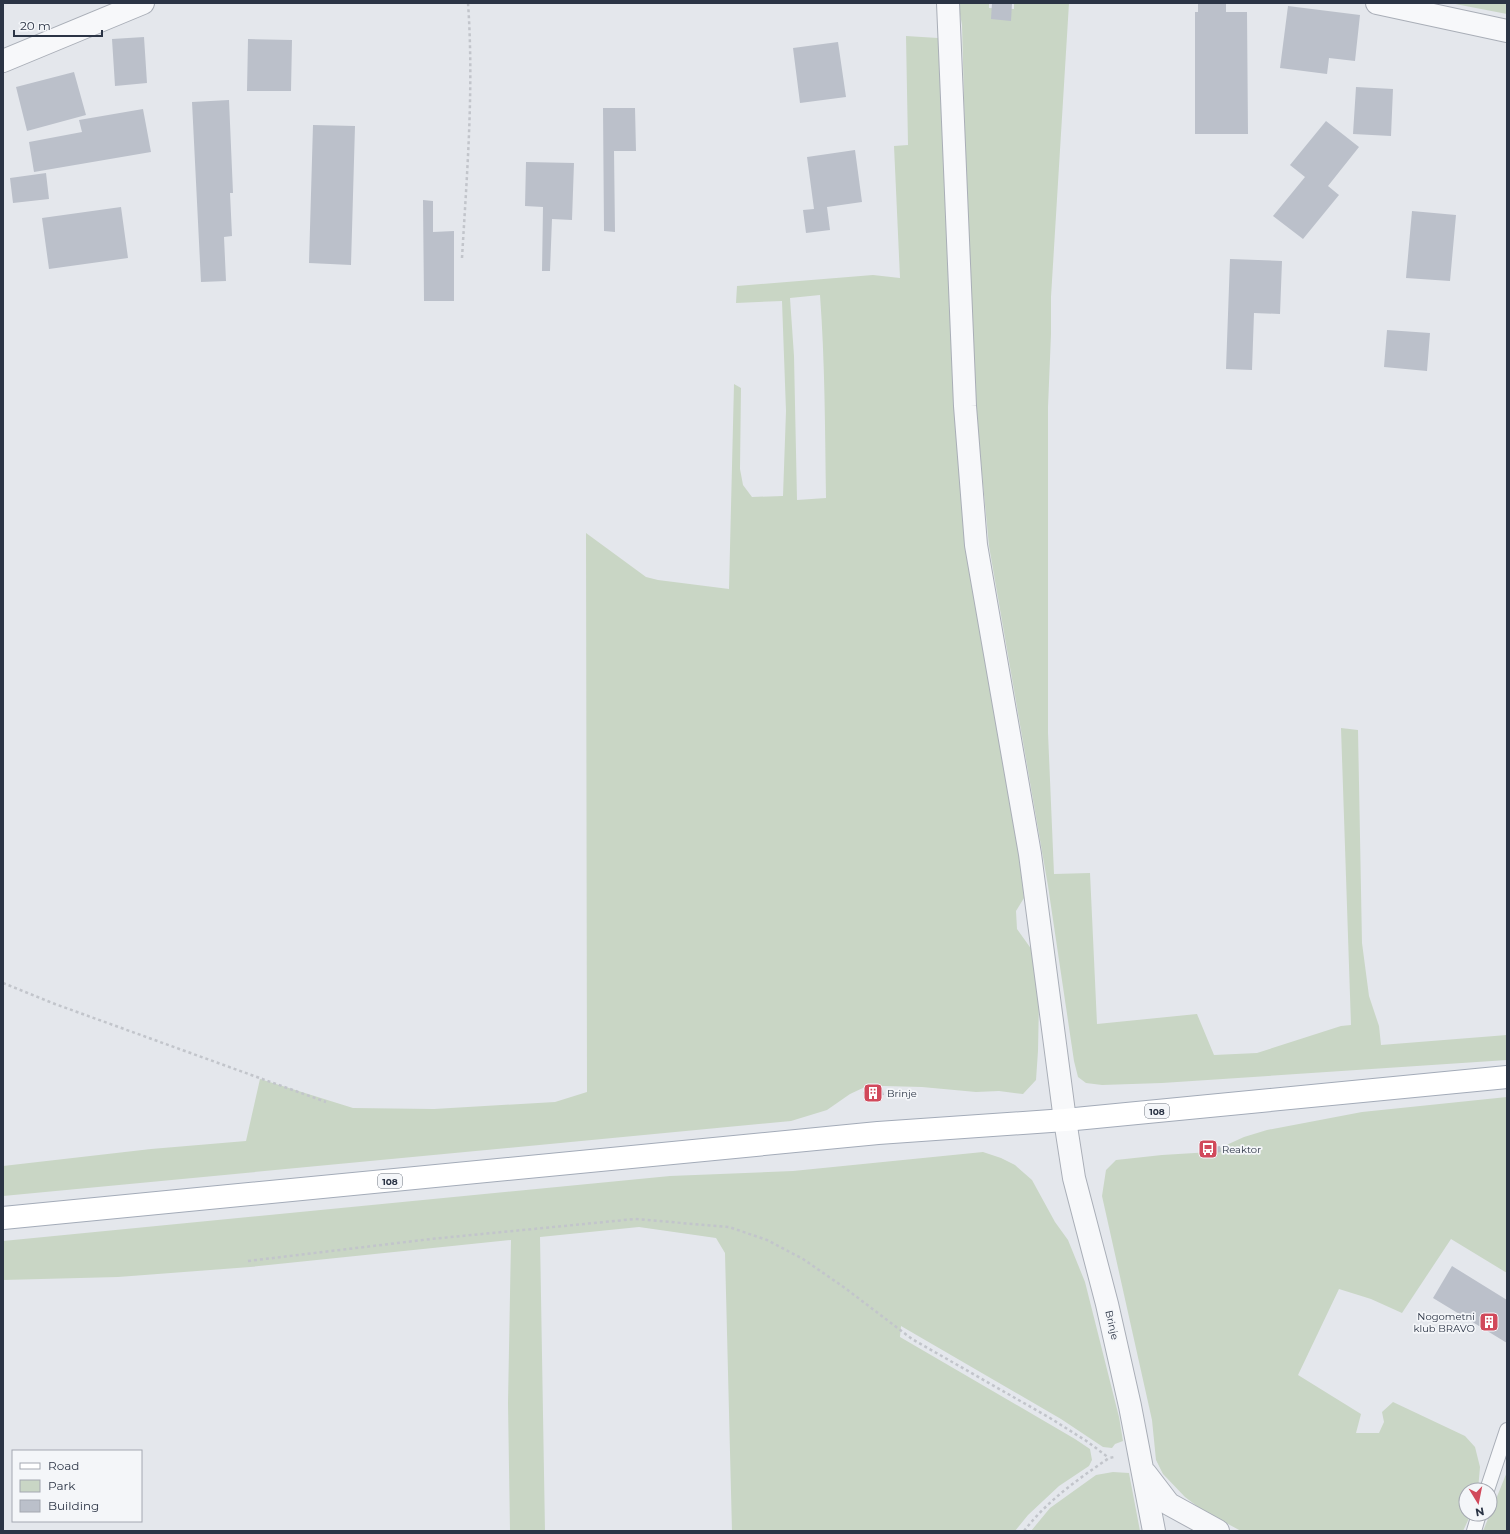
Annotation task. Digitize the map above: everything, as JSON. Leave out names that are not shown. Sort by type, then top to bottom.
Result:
[{"type":"main road","name":"108","points":[[3,1218],[878,1133],[1065,1120],[1507,1076]]},
{"type":"street","points":[[3,61],[143,3]]},
{"type":"street","name":"Brinje","points":[[948,3],[965,406],[976,545],[1030,854],[1074,1178],[1107,1304],[1144,1472],[1154,1531]]},
{"type":"street","points":[[1377,3],[1507,31]]},
{"type":"street","points":[[1144,1472],[1169,1504],[1218,1531]]},
{"type":"lane","points":[[1490,1482],[1507,1430]]},
{"type":"path","points":[[462,258],[470,110],[468,3]]},
{"type":"path","points":[[3,983],[55,1004],[326,1102]]},
{"type":"path","points":[[248,1261],[431,1239],[635,1219],[729,1227],[767,1240],[803,1259],[845,1288],[912,1339],[1050,1418],[1088,1442],[1109,1458]]},
{"type":"path","points":[[1024,1531],[1034,1518],[1063,1490],[1109,1458],[1125,1456],[1144,1472]]},
{"type":"green space","points":[[958,3],[989,3],[989,8],[1014,9],[1014,3],[1069,3],[1051,297],[1048,407],[1048,733],[1054,874],[1090,873],[1097,1024],[1197,1014],[1214,1055],[1257,1053],[1341,1026],[1351,1025],[1341,728],[1358,730],[1362,943],[1369,996],[1379,1026],[1381,1045],[1507,1035],[1507,1060],[1162,1083],[1102,1085],[1086,1083],[1078,1077],[1074,1061],[1048,886],[989,546],[974,389],[962,25]]},
{"type":"green space","points":[[1450,3],[1507,3],[1507,14]]},
{"type":"green space","points":[[906,36],[938,38],[949,282],[1024,898],[1016,911],[1017,929],[1032,950],[1039,1002],[1036,1080],[1023,1094],[999,1091],[976,1092],[922,1087],[865,1087],[850,1094],[827,1110],[791,1121],[3,1196],[3,1166],[151,1149],[246,1141],[260,1079],[353,1108],[434,1109],[555,1102],[587,1092],[586,533],[646,577],[658,580],[729,589],[734,384],[741,388],[740,469],[743,485],[752,497],[783,496],[786,411],[782,301],[736,303],[737,286],[873,275],[900,278],[894,146],[908,145]],"holes":[[[820,295],[823,345],[826,498],[797,500],[794,356],[790,298]]]},
{"type":"green space","points":[[1507,1097],[1507,1273],[1451,1239],[1402,1313],[1371,1299],[1339,1289],[1298,1375],[1361,1414],[1356,1433],[1379,1433],[1384,1422],[1382,1412],[1393,1402],[1465,1436],[1475,1447],[1480,1467],[1479,1482],[1458,1482],[1458,1522],[1467,1522],[1463,1531],[1241,1531],[1202,1510],[1185,1497],[1163,1474],[1156,1460],[1152,1420],[1102,1196],[1106,1170],[1116,1160],[1211,1152],[1244,1137],[1267,1130],[1362,1112]]},
{"type":"green space","points":[[983,1152],[1001,1158],[1015,1165],[1032,1180],[1055,1222],[1068,1240],[1085,1282],[1119,1417],[1123,1441],[1115,1444],[1112,1448],[1103,1447],[1061,1419],[901,1326],[900,1337],[1090,1449],[1092,1460],[1089,1466],[1059,1486],[1028,1515],[1015,1531],[732,1531],[725,1253],[716,1238],[639,1227],[540,1237],[545,1531],[510,1531],[508,1403],[511,1240],[250,1267],[118,1277],[3,1280],[3,1241],[670,1176],[793,1171]]},
{"type":"green space","points":[[1113,1472],[1129,1473],[1140,1531],[1031,1531],[1050,1508],[1096,1475]]},
{"type":"green space","points":[[1507,1472],[1507,1531],[1483,1531],[1487,1522],[1498,1522],[1498,1494]]},
{"type":"building","points":[[992,3],[1012,3],[1011,21],[991,19]]},
{"type":"building","points":[[1198,3],[1226,3],[1226,12],[1247,12],[1248,134],[1195,134],[1195,12],[1198,12]]},
{"type":"building","points":[[1288,6],[1360,15],[1355,61],[1329,58],[1327,74],[1280,68]]},
{"type":"building","points":[[144,37],[147,83],[115,86],[112,39]]},
{"type":"building","points":[[248,39],[292,40],[291,91],[247,91]]},
{"type":"building","points":[[838,42],[846,97],[800,103],[793,48]]},
{"type":"building","points":[[74,72],[86,115],[27,131],[16,87]]},
{"type":"building","points":[[1356,87],[1393,89],[1391,136],[1353,134]]},
{"type":"building","points":[[229,100],[233,193],[230,193],[232,236],[224,237],[226,281],[201,282],[192,102]]},
{"type":"building","points":[[603,108],[635,108],[636,151],[614,151],[615,232],[604,231]]},
{"type":"building","points":[[143,109],[151,152],[34,172],[29,142],[82,132],[79,120]]},
{"type":"building","points":[[1326,121],[1359,147],[1328,186],[1339,195],[1303,239],[1273,216],[1305,177],[1290,165]]},
{"type":"building","points":[[313,125],[355,126],[351,265],[309,263]]},
{"type":"building","points":[[855,150],[862,202],[827,207],[830,230],[806,233],[803,210],[814,209],[807,157]]},
{"type":"building","points":[[526,162],[574,163],[572,220],[552,219],[550,271],[542,271],[543,207],[525,206]]},
{"type":"building","points":[[46,173],[49,199],[13,203],[10,178]]},
{"type":"building","points":[[423,200],[433,201],[433,232],[454,231],[454,301],[424,301]]},
{"type":"building","points":[[121,207],[128,258],[49,269],[42,218]]},
{"type":"building","points":[[1412,211],[1456,215],[1450,281],[1406,278]]},
{"type":"building","points":[[1230,259],[1282,261],[1280,314],[1254,313],[1252,370],[1226,369]]},
{"type":"building","points":[[1387,330],[1430,333],[1427,371],[1384,367]]},
{"type":"building","name":"Brinje","points":[[882,1088],[884,1095],[864,1098],[863,1092]]},
{"type":"building","points":[[1220,1146],[1221,1152],[1201,1155],[1200,1149]]},
{"type":"building","name":"Nogometni klub BRAVO","points":[[1452,1266],[1507,1300],[1507,1343],[1433,1298]]},
{"type":"place","name":"Brinje","points":[[873,1093]]},
{"type":"place","name":"Reaktor","points":[[1208,1149]]},
{"type":"place","name":"Nogometni klub BRAVO","points":[[1489,1322]]}]
